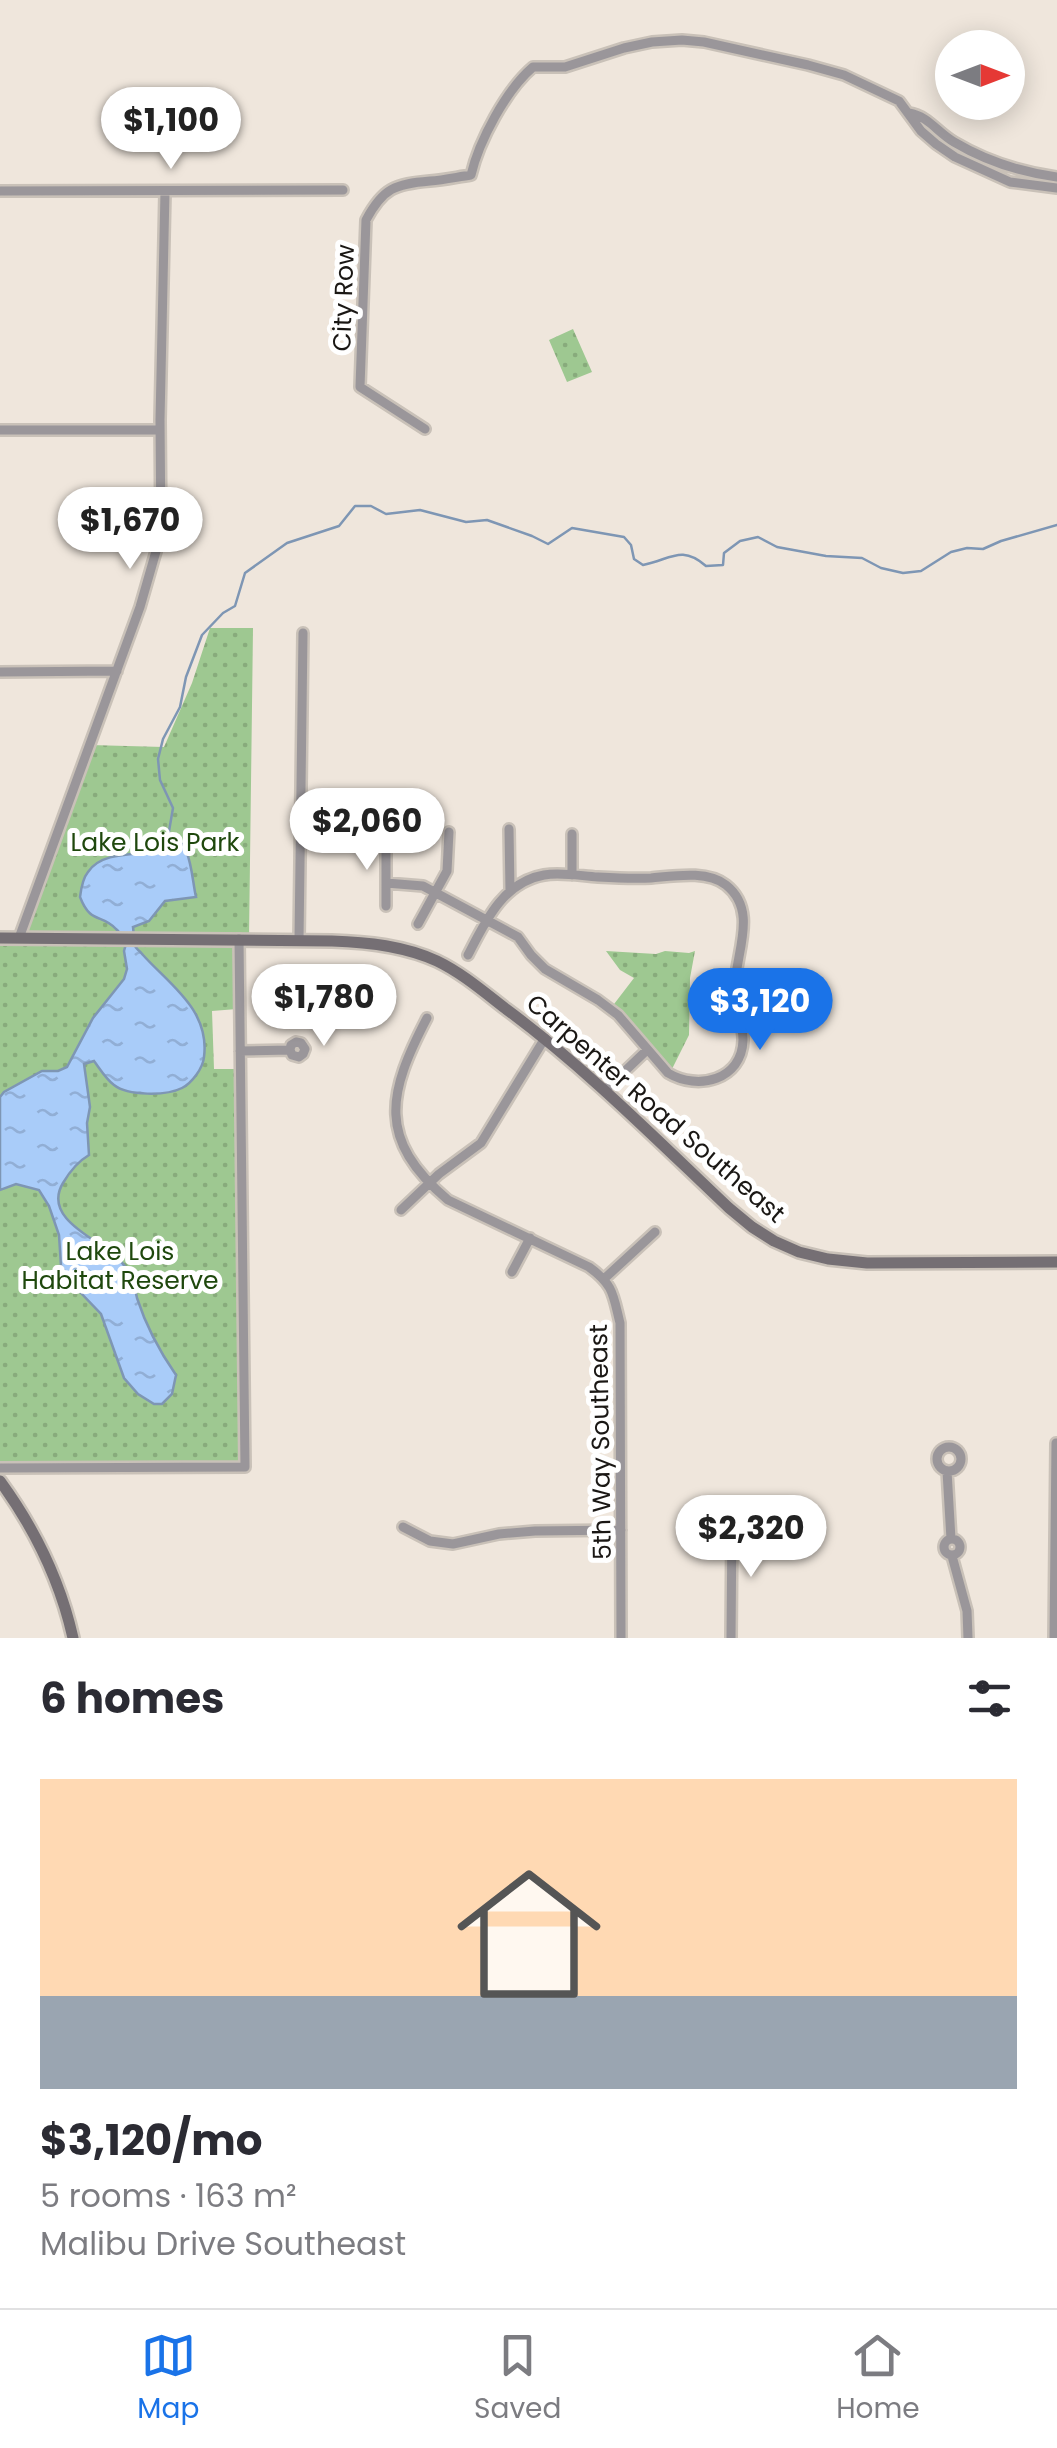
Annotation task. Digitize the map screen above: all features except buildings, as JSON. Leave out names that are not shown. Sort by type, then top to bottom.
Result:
[{"type":"main road","name":"Carpenter Road Southeast","points":[[0,938],[299,940],[404,949],[455,971],[546,1038],[752,1227],[774,1241],[799,1252],[861,1263],[1057,1262]]},
{"type":"main road","points":[[0,1480],[40,1543],[62,1595],[74,1638]]},
{"type":"street","name":"City Row","points":[[425,429],[360,387],[366,220],[376,200],[387,190],[408,182],[471,175],[487,130],[532,66],[565,68],[652,42],[704,42],[844,75],[899,101],[908,113]]},
{"type":"street","points":[[908,113],[922,115],[952,141],[992,161],[1057,177]]},
{"type":"street","points":[[908,113],[921,131],[955,157],[1010,182],[1057,188]]},
{"type":"street","points":[[0,192],[344,190]]},
{"type":"street","points":[[19,938],[140,607],[161,534],[166,192]]},
{"type":"street","points":[[0,430],[160,430]]},
{"type":"street","points":[[299,940],[302,632]]},
{"type":"street","points":[[0,672],[117,671]]},
{"type":"street","points":[[509,830],[510,891]]},
{"type":"street","points":[[418,924],[447,871],[449,832]]},
{"type":"street","points":[[572,834],[572,875]]},
{"type":"street","points":[[386,841],[386,906]]},
{"type":"street","points":[[386,883],[423,886],[487,920],[518,938],[558,978],[610,1008],[668,1073],[678,1078],[699,1083],[719,1078],[738,1058],[743,1043],[735,992],[744,916],[737,898],[725,884],[700,876],[546,874],[524,881],[510,891],[487,920],[468,955]]},
{"type":"street","points":[[0,1468],[245,1467],[240,939]]},
{"type":"street","points":[[428,1018],[398,1085],[396,1112],[399,1140],[429,1184],[448,1200],[605,1278],[655,1232]]},
{"type":"street","points":[[401,1210],[481,1143],[546,1038]]},
{"type":"street","points":[[240,1051],[290,1050]]},
{"type":"street","points":[[604,1090],[647,1050]]},
{"type":"street","points":[[512,1272],[530,1238]]},
{"type":"street","name":"5th Way Southeast","points":[[605,1278],[620,1323],[622,1638]]},
{"type":"street","points":[[1054,1638],[1056,1443]]},
{"type":"street","points":[[947,1471],[950,1539],[944,1547],[952,1556],[967,1611],[968,1638]]},
{"type":"street","points":[[732,1522],[732,1638]]},
{"type":"street","points":[[403,1527],[430,1541],[453,1544],[535,1530],[622,1530]]},
{"type":"green space","points":[[573,329],[592,372],[567,382],[549,340]]},
{"type":"green space","name":"Lake Lois Habitat Reserve","points":[[210,628],[253,628],[249,939],[237,942],[237,1009],[212,1011],[214,1069],[238,1069],[241,1463],[2,1466],[0,938],[19,938],[90,745],[164,747],[192,683]]},
{"type":"green space","points":[[606,951],[695,951],[690,978],[689,1035],[670,1073],[611,1008],[634,978],[620,970]]},
{"type":"water","points":[[168,833],[186,851],[196,897],[165,901],[149,921],[133,927],[134,943],[194,1012],[204,1040],[203,1061],[186,1086],[157,1093],[120,1089],[94,1061],[84,1064],[90,1107],[89,1155],[71,1171],[58,1195],[59,1206],[72,1224],[117,1257],[132,1278],[149,1329],[176,1375],[172,1394],[162,1404],[154,1404],[124,1378],[101,1314],[61,1266],[59,1235],[39,1190],[16,1184],[0,1190],[0,1097],[42,1071],[67,1067],[93,1018],[124,979],[126,944],[111,924],[92,915],[84,906],[80,897],[86,874],[109,858],[153,852]]},
{"type":"waterway","points":[[168,837],[173,808],[160,780],[158,759],[163,739],[180,707],[186,677],[202,635],[235,606],[245,573],[287,543],[339,526],[355,506],[371,506],[386,514],[420,510],[466,522],[487,520],[548,544],[572,528],[624,537],[631,545],[634,559],[643,565],[675,555],[689,556],[706,566],[723,565],[724,553],[740,541],[758,537],[777,547],[862,558],[903,573],[921,571],[951,552],[983,549],[1057,525]]},
{"type":"park label","name":"Lake Lois Park","points":[[155,842]]}]
